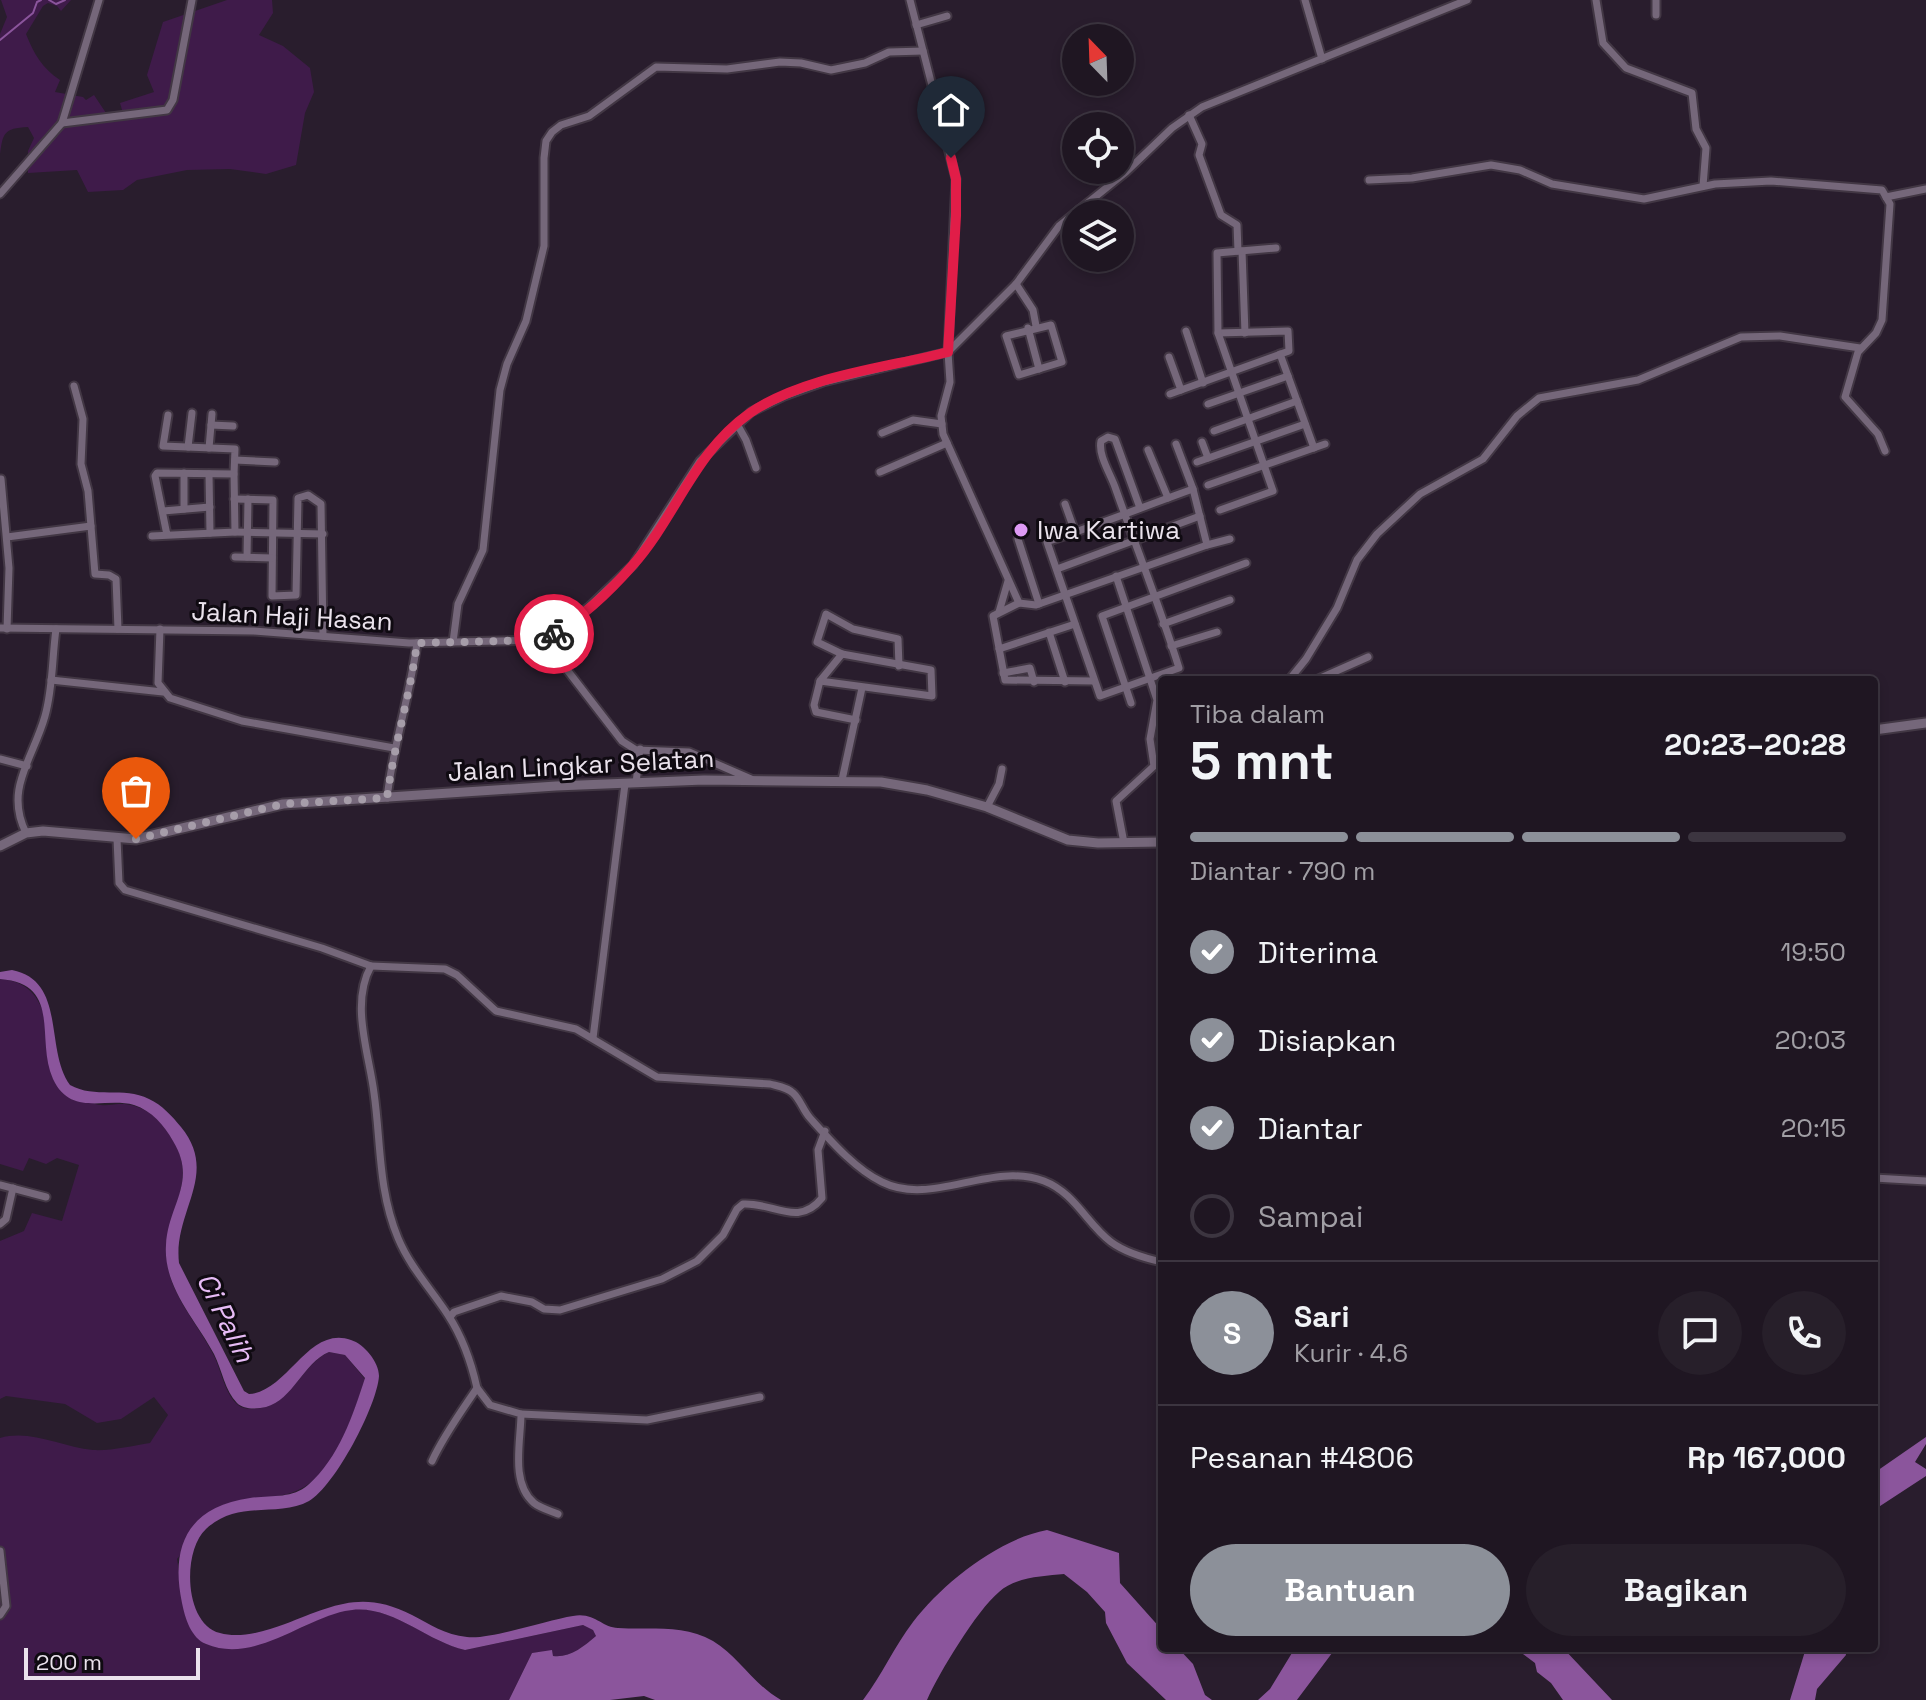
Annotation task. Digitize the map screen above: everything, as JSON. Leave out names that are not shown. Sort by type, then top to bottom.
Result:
[{"type":"street","points":[[0,194],[62,123],[99,0]]},
{"type":"street","points":[[62,123],[167,110],[173,100],[192,0]]},
{"type":"street","points":[[910,0],[956,179],[948,352],[950,382],[943,402],[942,424],[947,443],[1019,603]]},
{"type":"street","points":[[1305,0],[1322,59]]},
{"type":"street","points":[[751,780],[689,752],[640,749],[622,741],[544,640],[589,607],[633,565],[700,461],[751,412],[784,396],[823,382],[948,352],[1016,284],[1059,226],[1189,115],[1240,90],[1467,0]]},
{"type":"street","points":[[1596,0],[1603,43],[1626,68],[1692,93],[1696,129],[1706,148],[1703,186]]},
{"type":"street","points":[[1656,0],[1656,15]]},
{"type":"street","points":[[916,25],[947,16]]},
{"type":"street","points":[[453,642],[458,604],[483,550],[500,390],[507,364],[526,321],[544,246],[544,158],[546,141],[552,132],[561,125],[589,116],[656,67],[727,69],[780,62],[831,70],[865,63],[898,50],[923,51]]},
{"type":"street","points":[[1189,115],[1202,144],[1199,155],[1221,215],[1237,225],[1245,333]]},
{"type":"street","points":[[1369,180],[1412,178],[1491,165],[1520,170],[1552,184],[1644,199],[1703,186],[1771,181],[1882,190],[1890,204],[1882,320],[1876,333],[1860,348],[1845,397],[1878,434],[1885,451]]},
{"type":"street","points":[[1886,197],[1926,189]]},
{"type":"street","points":[[1220,510],[1273,491],[1218,333],[1217,253],[1276,248]]},
{"type":"street","points":[[1016,284],[1033,310],[1032,327],[1039,369]]},
{"type":"street","points":[[1051,325],[1062,361],[1039,369],[1018,374],[1006,338],[1032,327],[1051,325]]},
{"type":"street","points":[[1186,331],[1203,383]]},
{"type":"street","points":[[1170,394],[1289,351],[1288,331],[1218,333]]},
{"type":"street","points":[[1292,676],[1330,621],[1357,560],[1377,534],[1420,494],[1483,459],[1517,416],[1539,398],[1638,380],[1741,337],[1780,336],[1860,348]]},
{"type":"street","points":[[1280,354],[1314,448]]},
{"type":"street","points":[[1169,357],[1181,390]]},
{"type":"street","points":[[1208,404],[1288,376]]},
{"type":"street","points":[[74,386],[83,419],[81,464],[88,491],[95,574],[116,579],[118,629]]},
{"type":"street","points":[[1214,431],[1297,401]]},
{"type":"street","points":[[188,447],[192,413]]},
{"type":"street","points":[[209,448],[212,414]]},
{"type":"street","points":[[168,415],[163,446],[235,449],[235,532]]},
{"type":"street","points":[[882,433],[913,420],[942,424]]},
{"type":"street","points":[[737,424],[756,468]]},
{"type":"street","points":[[1197,462],[1305,424]]},
{"type":"street","points":[[211,425],[233,426]]},
{"type":"street","points":[[1140,508],[1115,439],[1108,437],[1101,441],[1100,449],[1179,668],[1159,676]]},
{"type":"street","points":[[1202,442],[1208,458]]},
{"type":"street","points":[[880,472],[947,443]]},
{"type":"street","points":[[1176,444],[1193,489],[1207,545]]},
{"type":"street","points":[[1208,485],[1325,444]]},
{"type":"street","points":[[1148,450],[1168,498]]},
{"type":"street","points":[[235,460],[275,462]]},
{"type":"street","points":[[167,535],[155,476],[159,471],[234,474]]},
{"type":"street","points":[[184,473],[184,509]]},
{"type":"street","points":[[209,474],[210,533]]},
{"type":"street","points":[[1,479],[7,537],[4,628]]},
{"type":"street","points":[[1116,490],[1132,484]]},
{"type":"street","points":[[1158,676],[1100,696],[1047,542],[1193,489]]},
{"type":"street","points":[[234,499],[273,500],[270,594],[296,595],[297,501],[300,495],[308,495],[321,504],[323,636]]},
{"type":"street","points":[[247,557],[248,499]]},
{"type":"street","points":[[1065,504],[1075,532]]},
{"type":"street","points":[[163,511],[210,507]]},
{"type":"street","points":[[1057,569],[1200,516]]},
{"type":"street","points":[[7,537],[91,526]]},
{"type":"street","points":[[152,536],[235,532],[323,534]]},
{"type":"street","points":[[1018,539],[1039,604]]},
{"type":"street","points":[[999,612],[1019,603],[1039,604],[1230,539]]},
{"type":"street","points":[[235,557],[272,558]]},
{"type":"street","points":[[1131,703],[1101,616],[1246,563]]},
{"type":"street","points":[[1116,576],[1157,700],[1150,739],[1158,761],[1116,801],[1124,843]]},
{"type":"street","points":[[1008,581],[999,612],[993,619],[1007,681],[1094,681]]},
{"type":"street","points":[[1163,624],[1230,600]]},
{"type":"street","points":[[820,681],[932,697],[931,670],[899,666],[842,654],[817,642],[826,614],[853,629],[898,639],[899,666]]},
{"type":"street","points":[[999,649],[1075,624]]},
{"type":"street","name":"Jalan Haji Hasan","points":[[4,628],[160,629],[417,643],[544,640]]},
{"type":"street","points":[[26,833],[16,813],[16,804],[46,714],[56,629]]},
{"type":"street","points":[[160,629],[158,683],[163,692]]},
{"type":"street","points":[[1049,632],[1065,682]]},
{"type":"street","points":[[1171,646],[1217,632]]},
{"type":"street","points":[[387,798],[394,748],[408,699],[417,643]]},
{"type":"street","points":[[842,654],[820,681],[814,705],[816,712],[856,720]]},
{"type":"street","points":[[1325,676],[1368,657]]},
{"type":"street","points":[[1003,673],[1030,668],[1034,682]]},
{"type":"street","points":[[51,680],[163,692],[189,706],[242,721],[394,748]]},
{"type":"street","points":[[842,780],[862,688]]},
{"type":"street","points":[[1878,729],[1926,723]]},
{"type":"street","points":[[636,783],[640,749]]},
{"type":"street","points":[[0,759],[27,766]]},
{"type":"street","points":[[987,807],[999,784],[1002,769]]},
{"type":"street","name":"Jalan Lingkar Selatan","points":[[0,846],[26,833],[60,831],[117,839],[152,836],[283,804],[636,783],[751,780],[881,782],[927,790],[987,807],[1068,840],[1158,842]]},
{"type":"street","points":[[593,1038],[625,784]]},
{"type":"street","points":[[117,839],[119,883],[125,890],[333,951],[371,966],[445,969],[457,975],[496,1011],[576,1029],[657,1077],[770,1084],[788,1089],[811,1119],[860,1168],[893,1187],[927,1188],[988,1176],[1028,1177],[1046,1182],[1070,1196],[1110,1241],[1136,1255],[1158,1261]]},
{"type":"street","points":[[371,966],[362,1001],[363,1024],[374,1094],[383,1188],[406,1256],[450,1317],[469,1354],[477,1388],[490,1405],[521,1414],[647,1420],[760,1397]]},
{"type":"street","points":[[450,1317],[454,1312],[501,1296],[532,1302],[544,1309],[581,1306],[687,1268],[723,1235],[743,1204],[794,1214],[810,1210],[822,1198],[818,1150],[825,1131]]},
{"type":"street","points":[[1878,1178],[1926,1181]]},
{"type":"street","points":[[0,1185],[46,1197]]},
{"type":"street","points":[[0,1224],[6,1219],[13,1188]]},
{"type":"street","points":[[432,1461],[446,1433],[459,1419],[477,1388]]},
{"type":"street","points":[[521,1414],[518,1470],[534,1504],[558,1514]]},
{"type":"street","points":[[0,1551],[6,1606],[0,1615]]},
{"type":"shaded area","points":[[1,0],[71,0],[61,11],[48,3],[43,6],[26,34],[39,60],[60,80],[55,92],[86,100],[94,95],[112,122],[125,120],[120,103],[154,92],[147,75],[163,22],[227,0],[272,0],[273,13],[259,35],[283,46],[310,68],[314,92],[305,113],[296,165],[266,174],[230,169],[187,170],[137,180],[123,190],[88,192],[77,170],[28,173],[28,151],[34,138],[28,127],[6,133],[0,154],[0,34],[7,17]]},
{"type":"shaded area","points":[[12,970],[29,977],[41,988],[48,1002],[62,1070],[70,1085],[89,1091],[129,1093],[149,1099],[170,1115],[192,1144],[196,1177],[182,1227],[179,1263],[244,1391],[249,1394],[263,1390],[275,1383],[310,1350],[336,1338],[361,1345],[374,1360],[378,1371],[376,1389],[363,1425],[342,1463],[319,1493],[297,1506],[231,1514],[206,1529],[198,1539],[190,1569],[190,1586],[199,1616],[208,1627],[228,1635],[253,1633],[333,1606],[362,1602],[394,1607],[445,1632],[467,1637],[489,1636],[581,1615],[612,1627],[678,1630],[702,1636],[722,1647],[762,1687],[781,1700],[655,1700],[644,1696],[610,1700],[509,1700],[532,1653],[552,1650],[553,1656],[565,1655],[596,1636],[593,1630],[583,1625],[465,1650],[392,1617],[361,1609],[329,1616],[242,1649],[224,1649],[206,1644],[196,1637],[185,1615],[179,1582],[182,1547],[188,1532],[212,1510],[229,1503],[288,1494],[308,1485],[336,1449],[365,1378],[345,1355],[329,1352],[312,1364],[275,1403],[255,1408],[237,1403],[214,1354],[175,1289],[166,1260],[168,1231],[180,1193],[183,1169],[173,1141],[157,1119],[134,1105],[79,1102],[60,1091],[48,1063],[40,1002],[32,991],[20,983],[0,979],[0,972]]},
{"type":"shaded area","points":[[0,979],[17,983],[30,991],[38,1002],[48,1030],[53,1079],[95,1104],[126,1104],[146,1110],[162,1123],[177,1147],[182,1180],[170,1226],[167,1262],[179,1298],[213,1354],[227,1390],[236,1403],[250,1409],[274,1403],[283,1398],[312,1365],[329,1352],[345,1355],[365,1379],[338,1449],[315,1479],[283,1495],[222,1506],[177,1559],[186,1618],[205,1644],[233,1646],[258,1643],[348,1610],[379,1612],[394,1617],[465,1650],[583,1625],[593,1630],[596,1636],[565,1655],[553,1656],[552,1651],[532,1653],[509,1700],[0,1700],[0,1438],[23,1436],[93,1450],[114,1449],[150,1443],[168,1415],[154,1397],[121,1419],[97,1423],[65,1404],[6,1396],[0,1399],[0,1241],[24,1231],[32,1213],[62,1221],[79,1165],[57,1158],[46,1164],[29,1158],[23,1171],[0,1164]]},
{"type":"shaded area","points":[[1926,1437],[1926,1444],[1915,1462],[1926,1469],[1926,1476],[1878,1507],[1878,1470]]},
{"type":"shaded area","points":[[1047,1530],[1119,1553],[1120,1583],[1158,1626],[1158,1652],[1182,1652],[1193,1664],[1205,1695],[1212,1700],[1166,1700],[1127,1663],[1106,1623],[1105,1612],[1087,1592],[1064,1574],[1021,1580],[999,1592],[959,1643],[927,1700],[863,1700],[906,1632],[939,1593],[972,1565],[1028,1535]]},
{"type":"shaded area","points":[[1293,1652],[1330,1652],[1306,1677],[1297,1700],[1258,1700],[1270,1689]]},
{"type":"shaded area","points":[[1520,1652],[1567,1652],[1612,1700],[1563,1700],[1551,1683],[1537,1672],[1535,1663]]},
{"type":"shaded area","points":[[1805,1652],[1846,1652],[1817,1689],[1815,1700],[1790,1700]]},
{"type":"waterway","points":[[0,40],[33,13],[41,0]]},
{"type":"waterway","points":[[49,0],[56,4],[65,0]]},
{"type":"waterway","points":[[1290,1700],[1326,1652]]},
{"type":"way so far","points":[[136,839],[283,804],[387,798],[392,753],[406,708],[417,643],[544,640],[554,634]]},
{"type":"place","name":"Iwa Kartiwa","points":[[1021,530]]},
{"type":"route","points":[[554,634],[589,607],[633,565],[700,461],[751,412],[823,382],[948,352],[956,216],[956,179],[951,158]]},
{"type":"water label","name":"Ci Palih","points":[[226,1317]]}]
